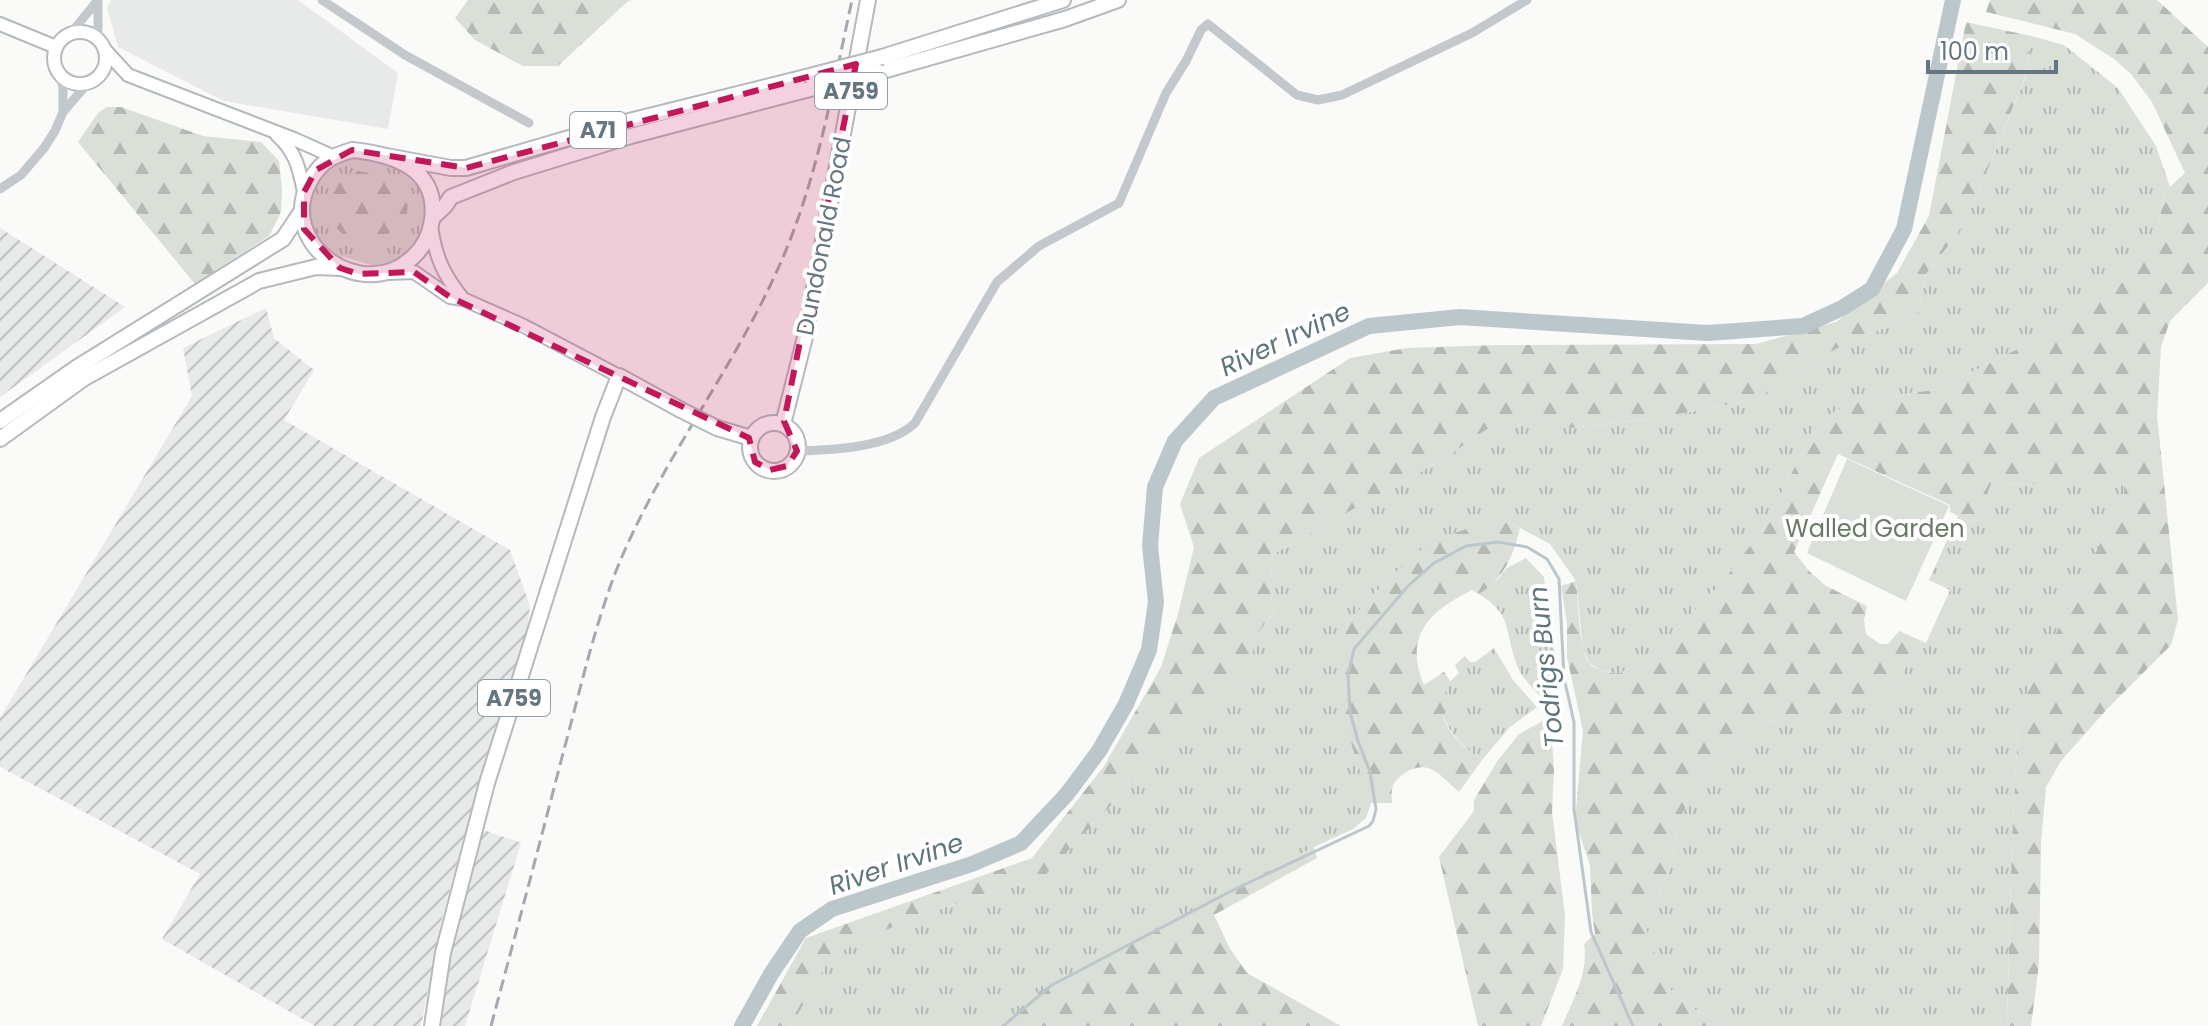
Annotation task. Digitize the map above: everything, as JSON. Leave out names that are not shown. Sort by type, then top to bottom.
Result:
[{"type":"main road","name":"Dundonald Road","points":[[783,424],[805,337],[868,0]]},
{"type":"main road","name":"A71","points":[[432,222],[451,197],[514,172],[808,83],[1063,0]]},
{"type":"main road","name":"A71","points":[[332,156],[352,150],[466,168],[617,124],[808,83],[879,72],[1065,19],[1118,0]]},
{"type":"main road","points":[[0,24],[56,47]]},
{"type":"main road","points":[[128,75],[73,83],[59,73],[55,65],[56,47],[71,33],[85,31],[98,37],[128,75],[332,156],[316,170],[304,192],[301,212],[304,229],[314,246],[340,268]]},
{"type":"main road","points":[[92,81],[105,67],[106,51]]},
{"type":"main road","points":[[271,130],[286,143],[298,163],[304,192]]},
{"type":"main road","name":"A71","points":[[383,273],[409,261],[426,241],[432,222],[431,193],[423,176],[408,165],[386,156]]},
{"type":"main road","points":[[0,421],[76,368],[283,239],[301,212]]},
{"type":"main road","points":[[432,222],[440,265],[463,299]]},
{"type":"main road","points":[[0,439],[83,379],[259,281],[316,267],[340,268],[359,274],[414,272],[450,297],[463,299],[524,326],[717,428],[751,438]]},
{"type":"main road","name":"A759","points":[[432,1026],[443,953],[487,783],[603,417],[619,376]]},
{"type":"main road","points":[[771,422],[783,424],[795,435],[797,451],[787,466],[770,470],[755,462],[750,453],[751,438],[763,425],[771,422]]},
{"type":"street","points":[[71,33],[98,0]]},
{"type":"street","points":[[98,0],[98,37]]},
{"type":"street","points":[[322,0],[405,55],[529,123]]},
{"type":"street","points":[[797,451],[843,450],[904,434],[915,423],[997,282],[1039,246],[1119,203],[1166,93],[1201,30],[1208,24],[1297,95],[1318,100],[1342,95],[1472,33],[1527,0]]},
{"type":"street","points":[[59,73],[63,87],[63,112]]},
{"type":"street","points":[[0,189],[21,175],[44,148],[63,112],[92,81]]},
{"type":"highlighted area","points":[[856,64],[784,421],[797,451],[787,466],[770,470],[755,462],[749,438],[450,297],[414,272],[359,274],[340,268],[304,229],[304,192],[316,170],[352,150],[466,168]]},
{"type":"shaded area","points":[[111,0],[298,0],[398,73],[388,129],[224,101],[118,47],[107,8]]},
{"type":"shaded area","points":[[0,228],[125,307],[0,397]]},
{"type":"shaded area","points":[[266,308],[274,338],[314,370],[284,420],[510,550],[530,606],[526,637],[475,796],[441,922],[421,1026],[315,1026],[162,939],[200,874],[0,767],[0,718],[192,396],[183,348]]},
{"type":"shaded area","points":[[484,830],[521,843],[465,1026],[441,1026],[453,930]]},
{"type":"green space","points":[[468,0],[633,0],[628,1],[558,66],[523,66],[475,40],[455,18]]},
{"type":"green space","points":[[1990,0],[2157,0],[2208,47],[2208,283],[2170,321],[2161,347],[2157,415],[2178,620],[2171,645],[2107,709],[2061,761],[2046,787],[2041,843],[2039,964],[2031,1026],[2007,1026],[2019,709],[2119,505],[2124,482],[1991,484],[1975,524],[1950,512],[1950,505],[1838,454],[1794,552],[1826,586],[1867,606],[1864,620],[1866,634],[1880,644],[1888,644],[1899,631],[1926,643],[1911,657],[1897,686],[1877,702],[1815,721],[1756,723],[1699,775],[1679,821],[1671,864],[1647,924],[1647,932],[1667,987],[1694,1009],[1723,1026],[1562,1026],[1582,975],[1584,944],[1595,934],[1590,865],[1575,821],[1583,731],[1567,657],[1567,623],[1561,586],[1576,581],[1583,648],[1589,663],[1618,674],[1646,660],[1724,580],[1762,530],[1814,430],[1834,412],[1853,402],[1939,389],[2076,319],[2128,277],[2158,225],[2165,194],[2185,173],[2152,102],[2131,74],[2075,34],[1986,12]]},
{"type":"green space","points":[[1966,22],[2031,36],[2026,75],[1979,191],[1956,236],[1926,274],[1918,315],[1856,339],[1814,360],[1756,399],[1658,418],[1571,428],[1537,422],[1487,429],[1445,458],[1273,554],[1270,590],[1274,612],[1253,639],[1253,663],[1045,875],[914,917],[831,956],[791,1026],[757,1026],[806,938],[1032,858],[1104,766],[1161,667],[1178,614],[1194,547],[1180,504],[1199,458],[1350,358],[1407,348],[1756,344],[1836,322],[1897,273],[1929,216]]},
{"type":"green space","points":[[2031,36],[2064,45],[2118,88],[2156,146],[2170,187],[2165,194],[2158,225],[2139,260],[2128,277],[2101,301],[2076,319],[1939,389],[1853,402],[1834,412],[1814,430],[1762,530],[1724,580],[1646,660],[1618,674],[1589,663],[1583,649],[1576,581],[1550,544],[1509,522],[1391,576],[1347,623],[1343,640],[1361,770],[1371,803],[1366,818],[1353,829],[1038,992],[1001,1026],[791,1026],[830,956],[914,917],[1045,875],[1253,663],[1253,639],[1274,612],[1270,590],[1273,554],[1445,458],[1487,429],[1537,422],[1572,428],[1658,418],[1756,399],[1814,360],[1856,339],[1918,315],[1926,274],[1956,236],[1979,191],[2026,76]]},
{"type":"green space","points":[[107,107],[121,107],[203,136],[261,142],[279,161],[282,190],[281,212],[269,236],[195,284],[78,142],[98,113]]},
{"type":"green space","points":[[348,158],[381,161],[410,170],[426,195],[425,221],[418,241],[399,259],[375,266],[323,251],[307,221],[308,196],[318,174]]},
{"type":"green space","points":[[359,171],[386,176],[408,205],[406,218],[401,225],[387,234],[345,237],[329,219],[328,190],[340,176]]},
{"type":"green space","name":"Walled Garden","points":[[1847,459],[1949,506],[1906,601],[1807,553]]},
{"type":"green space","points":[[2124,481],[2124,493],[2119,505],[2019,709],[2007,1026],[1723,1026],[1694,1009],[1667,987],[1647,932],[1647,924],[1671,864],[1679,821],[1699,775],[1756,723],[1779,721],[1897,686],[1911,657],[1926,643],[1950,590],[1929,580],[1958,516],[1975,524],[1990,484]]},
{"type":"green space","points":[[1509,522],[1520,528],[1511,557],[1501,574],[1479,594],[1472,590],[1433,616],[1424,627],[1417,652],[1424,685],[1444,672],[1450,681],[1442,701],[1446,711],[1443,717],[1454,736],[1482,760],[1459,792],[1440,775],[1423,767],[1406,772],[1397,780],[1392,790],[1392,803],[1371,803],[1348,734],[1340,680],[1347,623],[1391,576],[1433,540],[1470,528]]},
{"type":"green space","points":[[1526,558],[1544,577],[1550,633],[1560,671],[1541,697],[1517,665],[1502,615],[1479,594],[1507,568]]},
{"type":"green space","points":[[1494,648],[1513,680],[1537,707],[1510,727],[1482,760],[1451,731],[1442,709],[1443,697],[1448,685],[1459,673],[1455,665],[1465,656],[1470,662],[1475,662]]},
{"type":"green space","points":[[1550,717],[1554,769],[1552,812],[1565,916],[1563,969],[1541,1026],[1478,1026],[1439,857],[1474,811],[1474,800],[1498,760],[1519,734]]},
{"type":"green space","points":[[1314,847],[1317,858],[1214,915],[1230,949],[1247,973],[1341,1026],[1001,1026],[1038,992]]},
{"type":"waterway","name":"River Irvine","points":[[742,1026],[800,931],[832,909],[972,864],[1021,843],[1067,794],[1099,751],[1126,704],[1149,650],[1156,602],[1150,546],[1155,487],[1175,441],[1214,398],[1369,326],[1460,317],[1707,333],[1803,326],[1842,308],[1872,289],[1904,229],[1953,0]]},
{"type":"waterway","name":"Todrigs Burn","points":[[1003,1026],[1052,985],[1235,889],[1369,826],[1376,809],[1370,772],[1350,712],[1348,675],[1354,649],[1408,586],[1434,563],[1466,546],[1498,542],[1527,547],[1547,559],[1559,579],[1564,678],[1574,722],[1574,809],[1591,932],[1633,1026]]},
{"type":"railway","points":[[491,1026],[587,663],[616,571],[652,495],[757,311],[790,240],[822,139],[852,0]]}]
